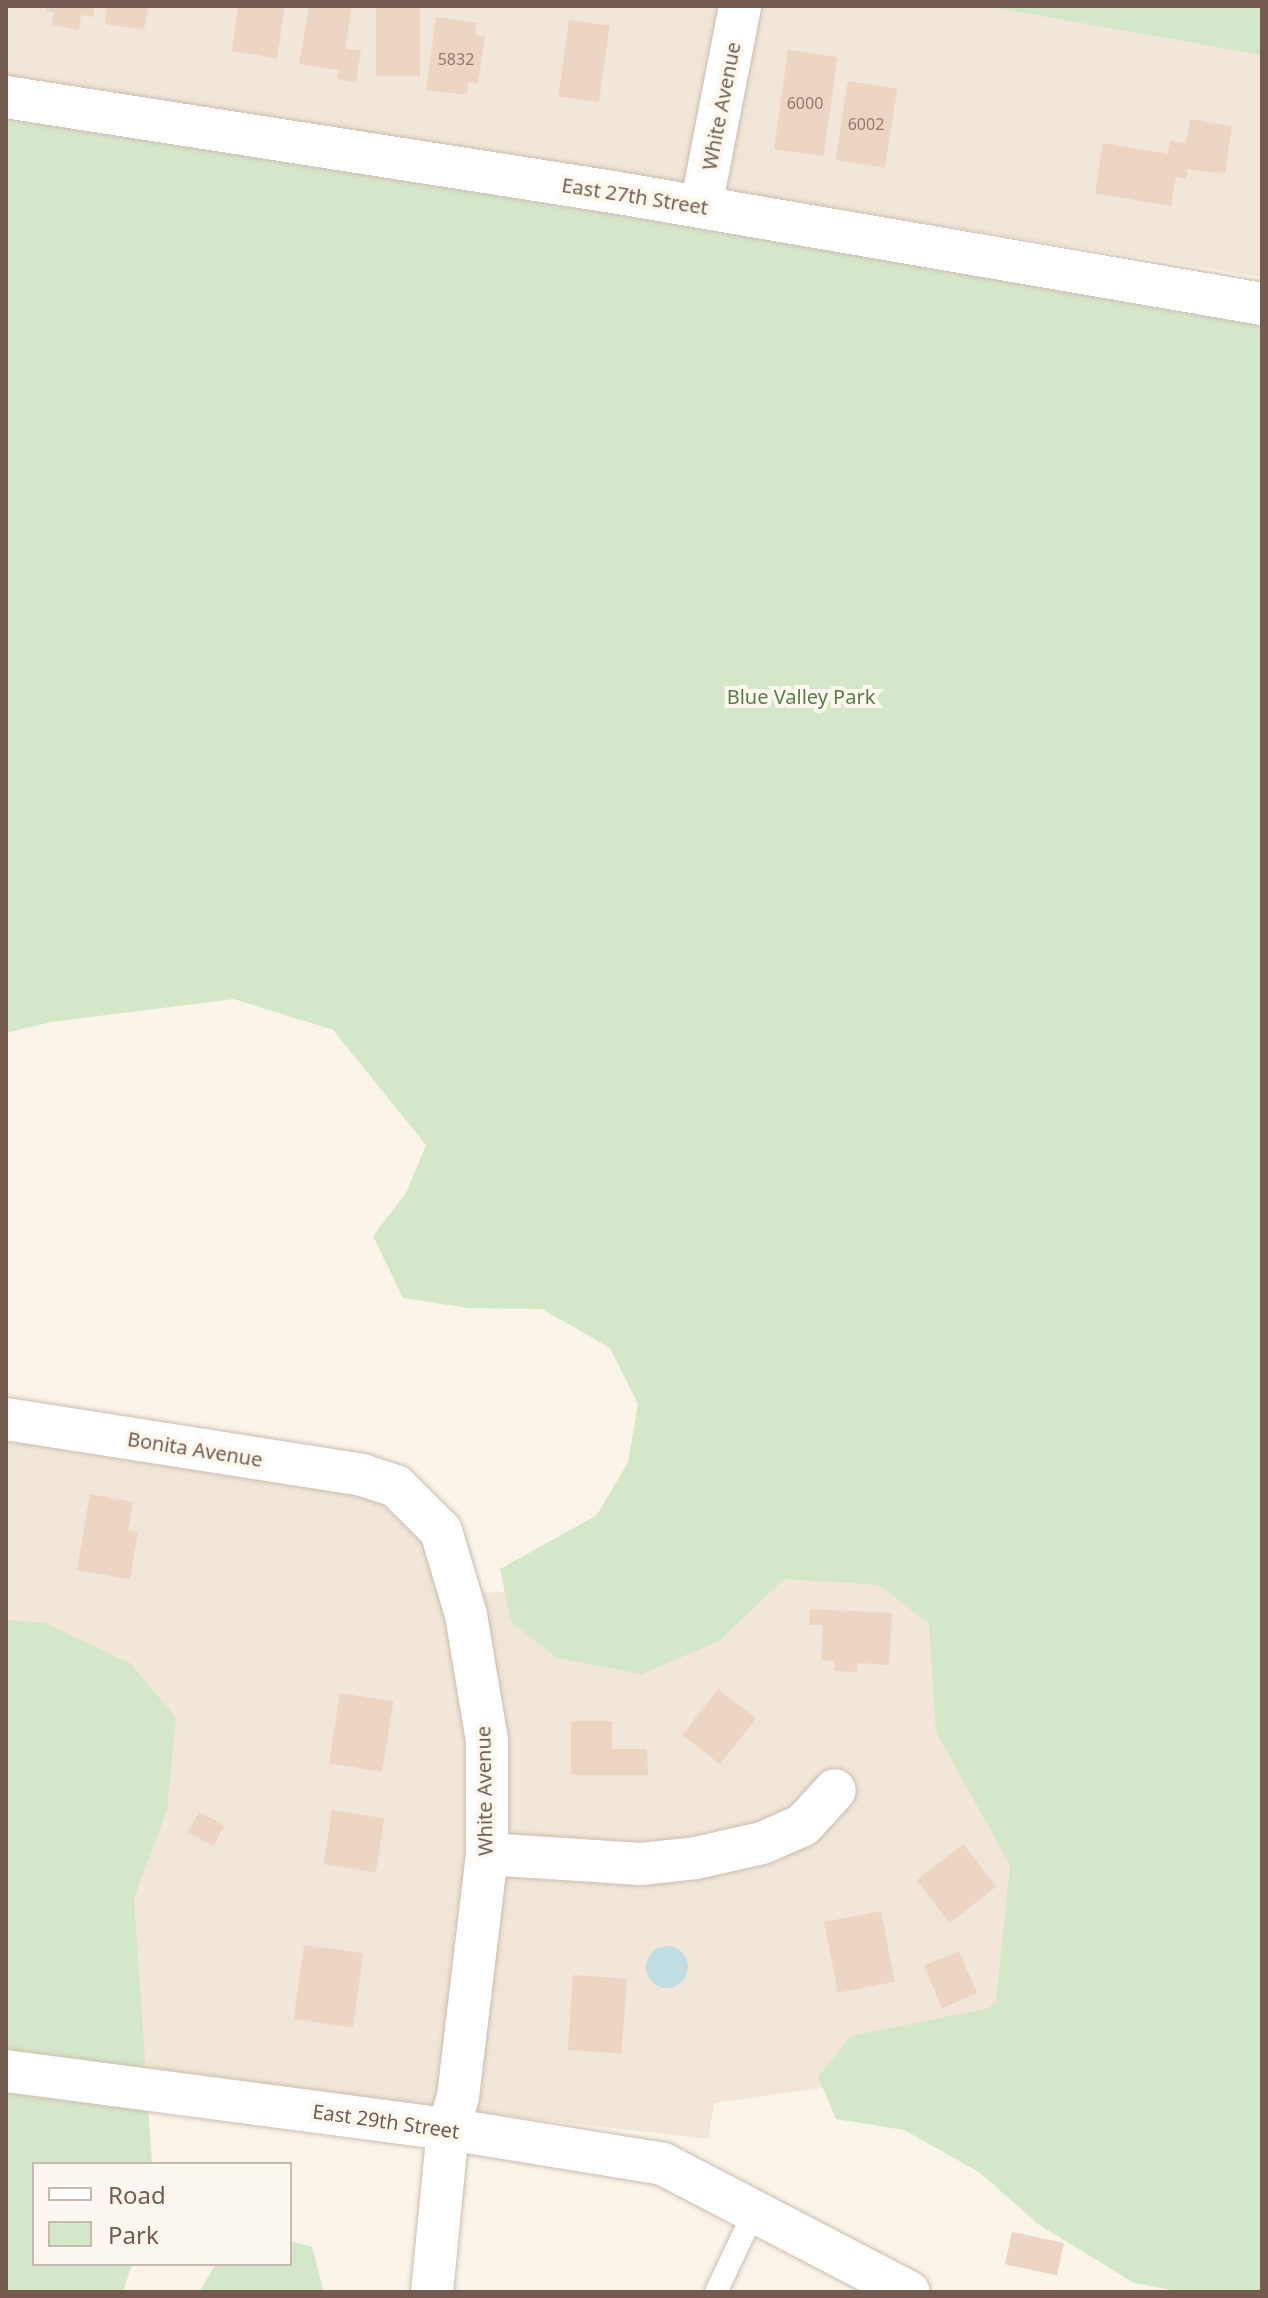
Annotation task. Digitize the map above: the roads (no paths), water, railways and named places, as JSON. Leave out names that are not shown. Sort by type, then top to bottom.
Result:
[{"type":"street","name":"White Avenue","points":[[701,207],[740,6]]},
{"type":"street","name":"East 27th Street","points":[[6,97],[701,207],[1262,304]]},
{"type":"street","name":"Bonita Avenue","points":[[6,1419],[362,1475],[384,1482]]},
{"type":"street","name":"White Avenue","points":[[384,1482],[396,1486],[441,1531],[466,1615],[487,1741],[487,1854],[458,2097],[448,2129],[432,2292]]},
{"type":"street","points":[[487,1854],[641,1864],[696,1858],[762,1843],[803,1825],[835,1790]]},
{"type":"street","name":"East 29th Street","points":[[6,2071],[448,2129],[663,2164],[909,2292]]},
{"type":"lane","points":[[716,2292],[755,2210]]},
{"type":"water","points":[[667,1946],[682,1952],[688,1967],[682,1982],[667,1988],[652,1982],[646,1967],[652,1952]]},
{"type":"park label","name":"Blue Valley Park","points":[[801,696]]}]
